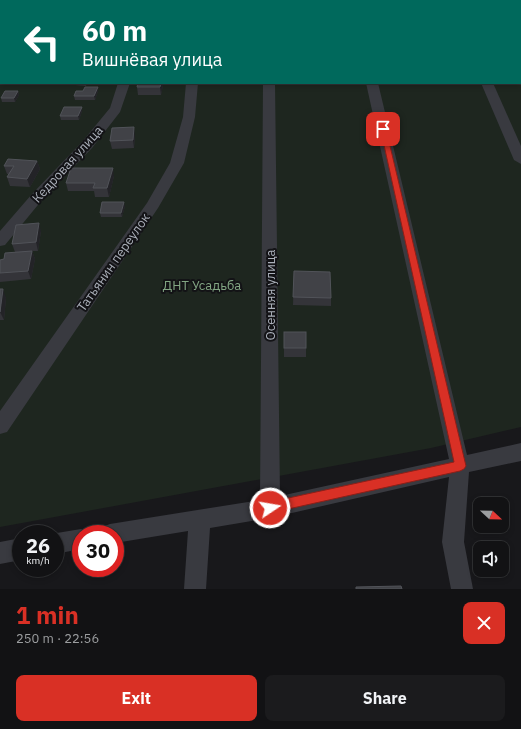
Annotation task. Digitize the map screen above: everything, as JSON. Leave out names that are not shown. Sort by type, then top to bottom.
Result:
[{"type":"street","name":"Кедровая улица","points":[[0,241],[37,197],[87,145],[116,109],[124,84]]},
{"type":"street","name":"Татьянин переулок","points":[[0,426],[153,205],[177,163],[189,118],[192,84]]},
{"type":"street","name":"Осенняя улица","points":[[269,84],[270,508]]},
{"type":"street","points":[[372,84],[460,466],[453,542],[462,589]]},
{"type":"street","points":[[487,84],[521,160]]},
{"type":"street","points":[[124,532],[200,518],[270,508],[521,452]]},
{"type":"street","points":[[195,589],[200,518]]},
{"type":"street","points":[[0,553],[12,551]]},
{"type":"green space","name":"ДНТ Усадьба","points":[[0,84],[521,84],[521,427],[431,448],[0,527]]},
{"type":"building","points":[[138,84],[161,84],[160,87],[137,87]]},
{"type":"building","points":[[85,87],[98,87],[94,96],[74,96],[76,91],[83,91]]},
{"type":"building","points":[[5,91],[18,91],[14,98],[1,98]]},
{"type":"building","points":[[64,107],[82,107],[78,116],[60,116]]},
{"type":"building","points":[[134,127],[133,140],[110,141],[112,128]]},
{"type":"building","points":[[8,159],[37,161],[27,179],[7,177],[14,166],[4,166]]},
{"type":"building","points":[[71,168],[113,168],[107,188],[93,188],[95,183],[66,183]]},
{"type":"building","points":[[102,202],[124,202],[121,213],[100,213]]},
{"type":"building","points":[[39,223],[36,242],[12,244],[16,225]]},
{"type":"building","points":[[32,251],[28,271],[0,273],[0,260],[4,259],[5,253]]},
{"type":"building","points":[[294,271],[330,272],[331,298],[293,297]]},
{"type":"building","points":[[0,289],[3,289],[0,312]]},
{"type":"building","points":[[284,332],[306,332],[306,348],[284,348]]},
{"type":"building","points":[[401,586],[402,589],[356,589],[356,587]]},
{"type":"route","points":[[270,508],[460,466],[383,129]]}]
